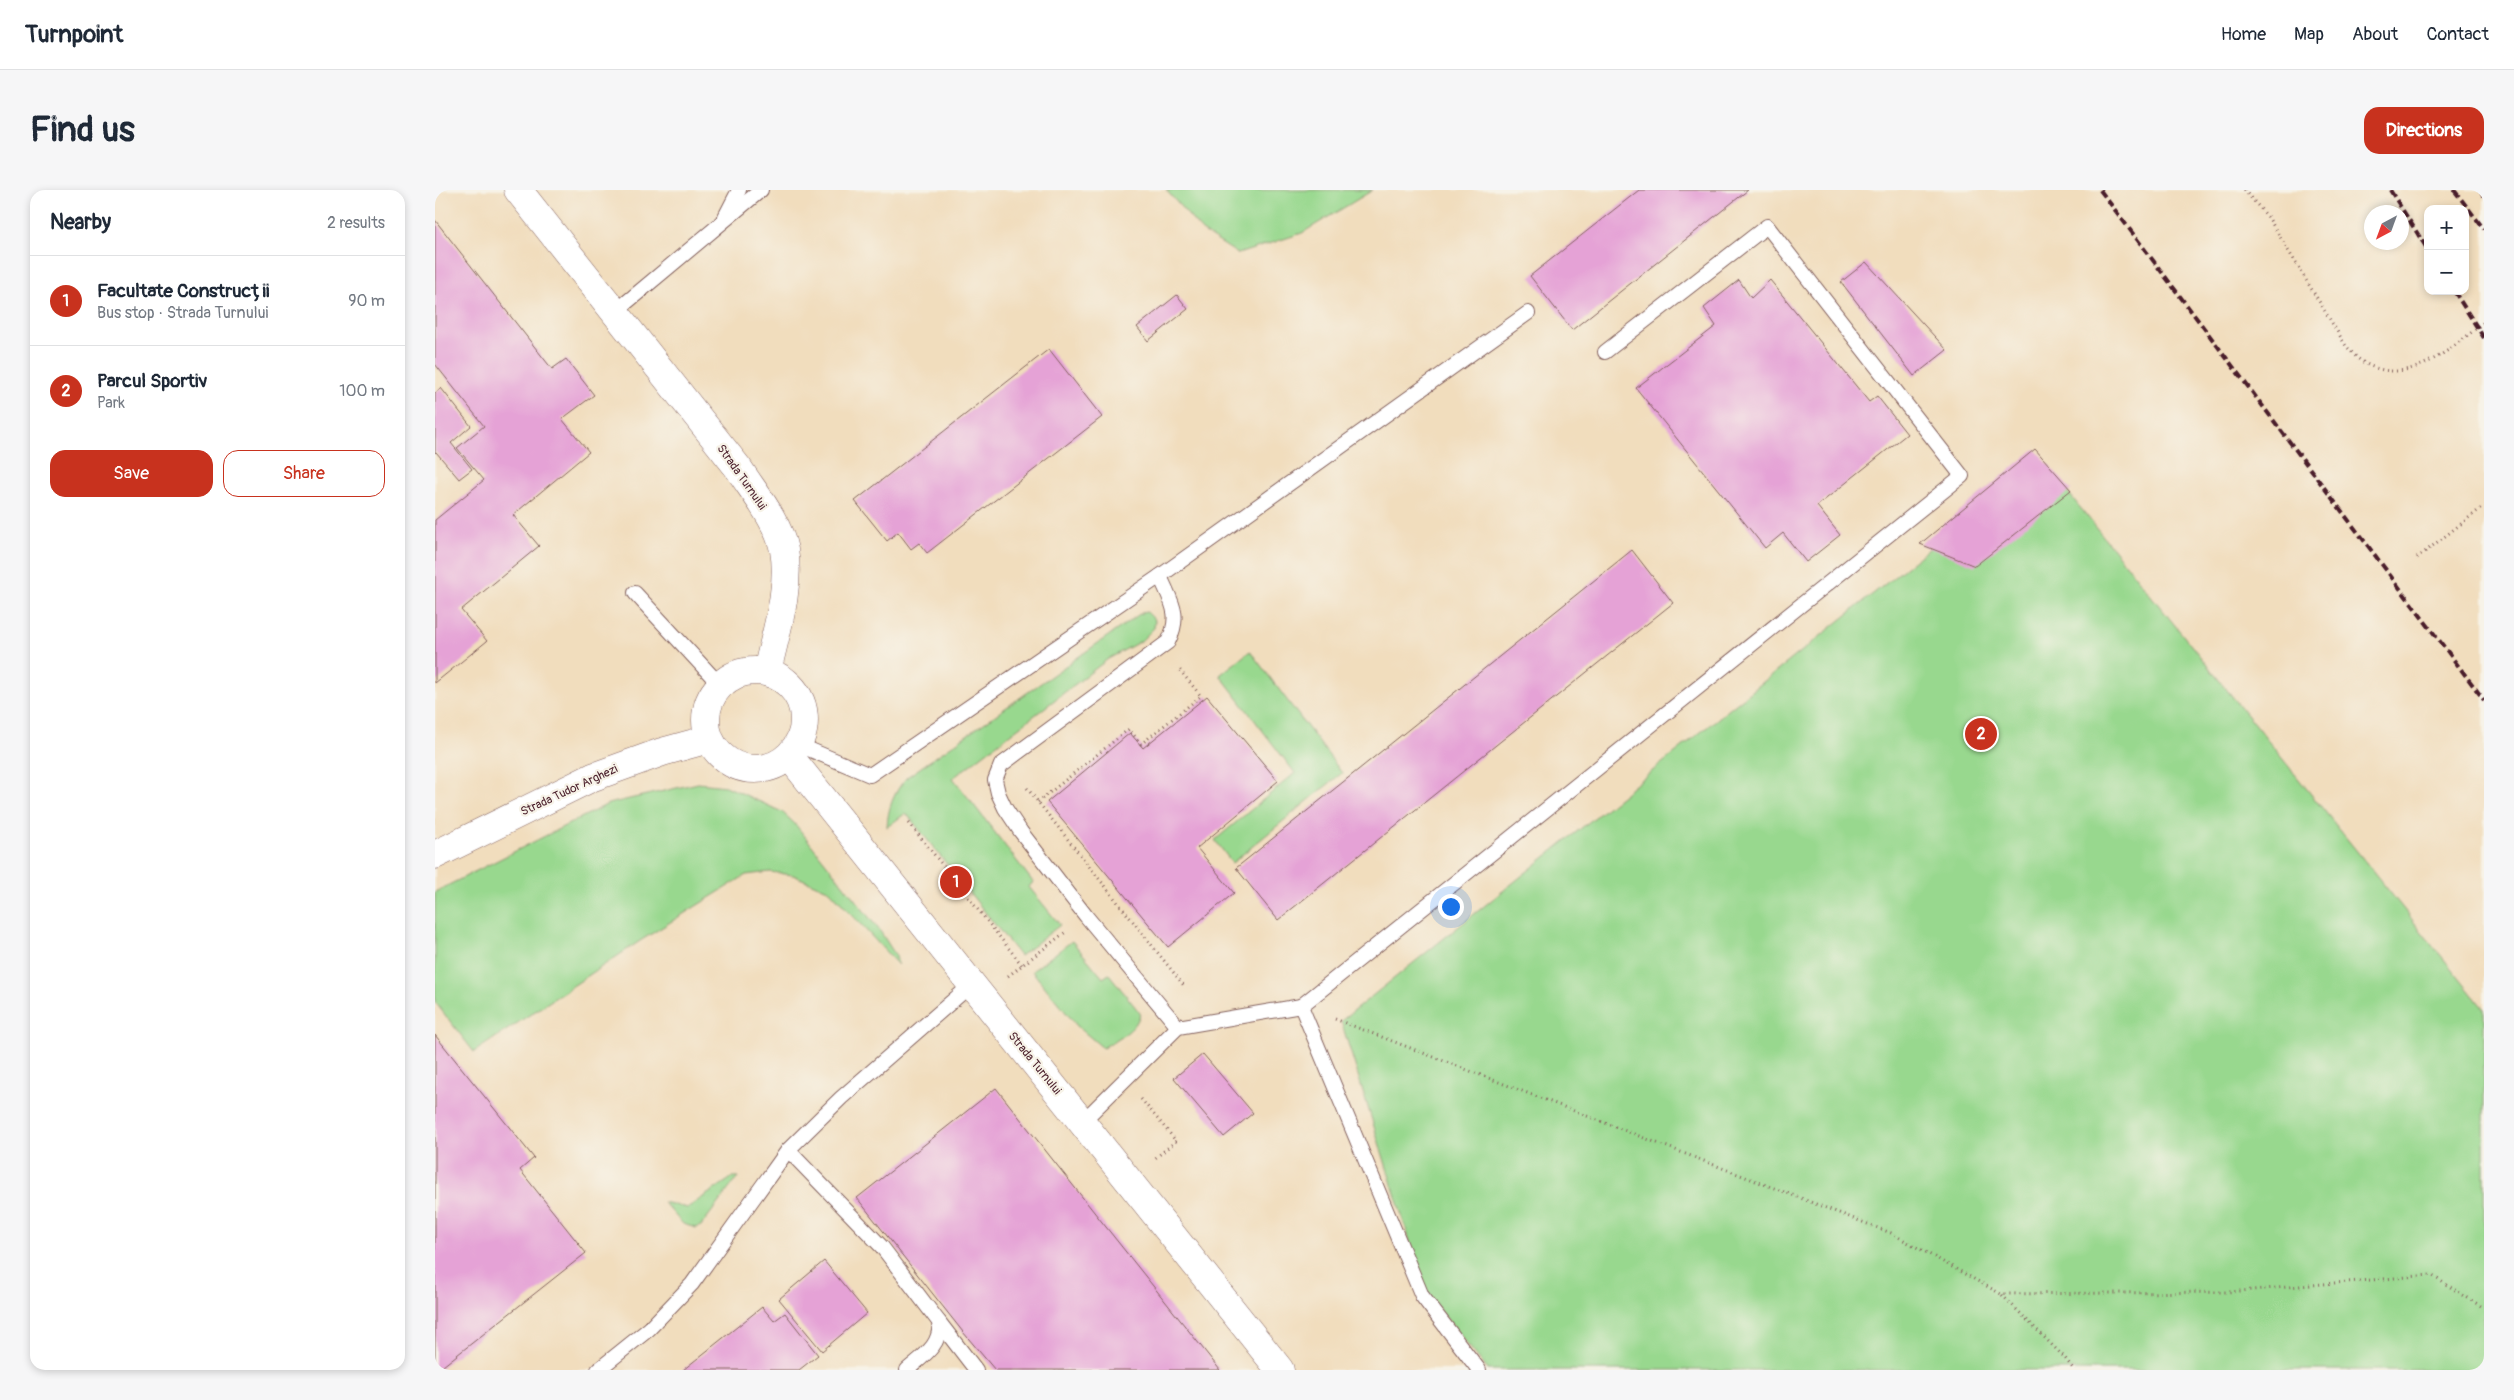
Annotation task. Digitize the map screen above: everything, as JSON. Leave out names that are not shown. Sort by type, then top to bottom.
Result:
[{"type":"street","name":"Strada Turnului","points":[[518,190],[739,469],[771,517],[783,549],[785,567],[783,596],[767,672]]},
{"type":"street","points":[[751,671],[767,672],[781,678],[793,688],[801,700],[805,723],[795,751],[769,768],[745,769],[730,763],[718,753],[709,739],[706,728],[707,711],[713,694],[720,685],[734,675],[751,671]]},
{"type":"street","name":"Strada Tudor Arghezi","points":[[435,855],[593,777],[662,752],[709,739]]},
{"type":"street","name":"Strada Turnului","points":[[795,751],[977,990],[1280,1370]]},
{"type":"lane","points":[[722,222],[739,190]]},
{"type":"lane","points":[[615,312],[761,190]]},
{"type":"lane","points":[[1082,1122],[1178,1027],[1301,1006],[1963,476],[1767,226],[1605,352]]},
{"type":"lane","points":[[795,751],[870,775],[1160,576],[1528,313]]},
{"type":"lane","points":[[1160,576],[1174,607],[1175,627],[1168,642],[1001,765],[995,780],[998,793],[1010,816],[1087,916],[1178,1027]]},
{"type":"lane","points":[[635,594],[720,685]]},
{"type":"lane","points":[[598,1370],[649,1329],[692,1284],[788,1150],[841,1098],[977,990]]},
{"type":"lane","points":[[1301,1006],[1422,1296],[1479,1370]]},
{"type":"lane","points":[[788,1150],[882,1247],[977,1370]]},
{"type":"lane","points":[[907,1370],[936,1343],[940,1332],[939,1322]]},
{"type":"path","points":[[2244,190],[2268,217],[2346,346],[2363,363],[2396,373],[2419,366],[2441,355],[2484,322]]},
{"type":"path","points":[[2441,355],[2445,360]]},
{"type":"path","points":[[2417,558],[2484,506]]},
{"type":"path","points":[[1038,802],[1129,729],[1141,744],[1201,696],[1161,647]]},
{"type":"path","points":[[1023,784],[1185,987]]},
{"type":"path","points":[[909,822],[1022,965]]},
{"type":"path","points":[[977,990],[1022,965],[1113,896]]},
{"type":"path","points":[[1301,1006],[1891,1233],[2001,1294],[2065,1358],[2074,1370]]},
{"type":"path","points":[[1124,1080],[1176,1141],[1128,1180]]},
{"type":"path","points":[[2001,1294],[2228,1292],[2431,1275],[2484,1308]]},
{"type":"green space","points":[[1166,190],[1373,190],[1302,233],[1238,254],[1202,231]]},
{"type":"green space","points":[[2041,459],[2484,1009],[2484,1370],[1488,1370],[1426,1293],[1341,1021]]},
{"type":"green space","points":[[1147,612],[1155,620],[1154,628],[1141,641],[1108,659],[953,778],[1033,882],[1029,887],[1060,925],[1020,956],[906,813],[887,827],[892,800],[907,777],[1141,613]]},
{"type":"green space","points":[[1250,651],[1342,773],[1232,863],[1215,840],[1295,773],[1220,675]]},
{"type":"green space","points":[[698,783],[726,786],[782,812],[795,824],[880,931],[896,956],[898,965],[830,891],[793,875],[770,872],[746,875],[640,941],[474,1052],[435,1002],[435,892],[608,804]]},
{"type":"green space","points":[[1072,941],[1103,978],[1109,974],[1140,1013],[1135,1025],[1131,1029],[1103,1048],[1077,1026],[1032,971]]},
{"type":"green space","points":[[733,1177],[738,1177],[701,1226],[696,1228],[683,1224],[663,1202],[687,1208]]},
{"type":"building","points":[[1639,190],[1748,190],[1572,330],[1530,276]]},
{"type":"building","points":[[435,220],[552,369],[566,359],[594,395],[562,419],[589,452],[513,515],[539,546],[461,610],[487,641],[435,683],[435,520],[484,480],[457,448],[484,426],[435,364]]},
{"type":"building","points":[[1866,262],[1947,350],[1914,376],[1841,282]]},
{"type":"building","points":[[1739,280],[1751,298],[1770,280],[1869,402],[1877,396],[1907,434],[1817,506],[1840,535],[1806,562],[1783,533],[1765,548],[1636,388],[1716,326],[1704,308]]},
{"type":"building","points":[[1177,295],[1188,309],[1148,341],[1137,327]]},
{"type":"building","points":[[1049,349],[1102,417],[927,553],[919,543],[911,549],[898,532],[887,541],[855,501]]},
{"type":"building","points":[[441,388],[471,426],[451,443],[472,469],[459,479],[435,453],[435,393]]},
{"type":"building","points":[[2035,449],[2071,490],[1975,566],[1920,544]]},
{"type":"building","points":[[1632,550],[1673,603],[1278,920],[1236,868]]},
{"type":"building","points":[[1207,696],[1278,781],[1197,848],[1234,893],[1168,947],[1047,802],[1130,733],[1143,748]]},
{"type":"building","points":[[435,1035],[534,1158],[520,1170],[586,1253],[438,1370],[435,1370]]},
{"type":"building","points":[[1203,1054],[1253,1113],[1224,1137],[1174,1078]]},
{"type":"building","points":[[996,1088],[1220,1370],[995,1370],[963,1332],[857,1198]]},
{"type":"building","points":[[824,1261],[867,1313],[822,1351],[779,1299]]},
{"type":"building","points":[[762,1307],[774,1321],[785,1313],[818,1355],[799,1370],[683,1370]]},
{"type":"railway","points":[[2100,190],[2484,700]]},
{"type":"railway","points":[[2390,190],[2424,244]]},
{"type":"railway","points":[[2454,190],[2484,229]]},
{"type":"railway","points":[[2480,190],[2484,196]]},
{"type":"railway","points":[[2457,295],[2484,338]]},
{"type":"place","name":"Parcul Sportiv","points":[[1981,734]]},
{"type":"place","name":"Facultate Construcții","points":[[956,882]]}]
